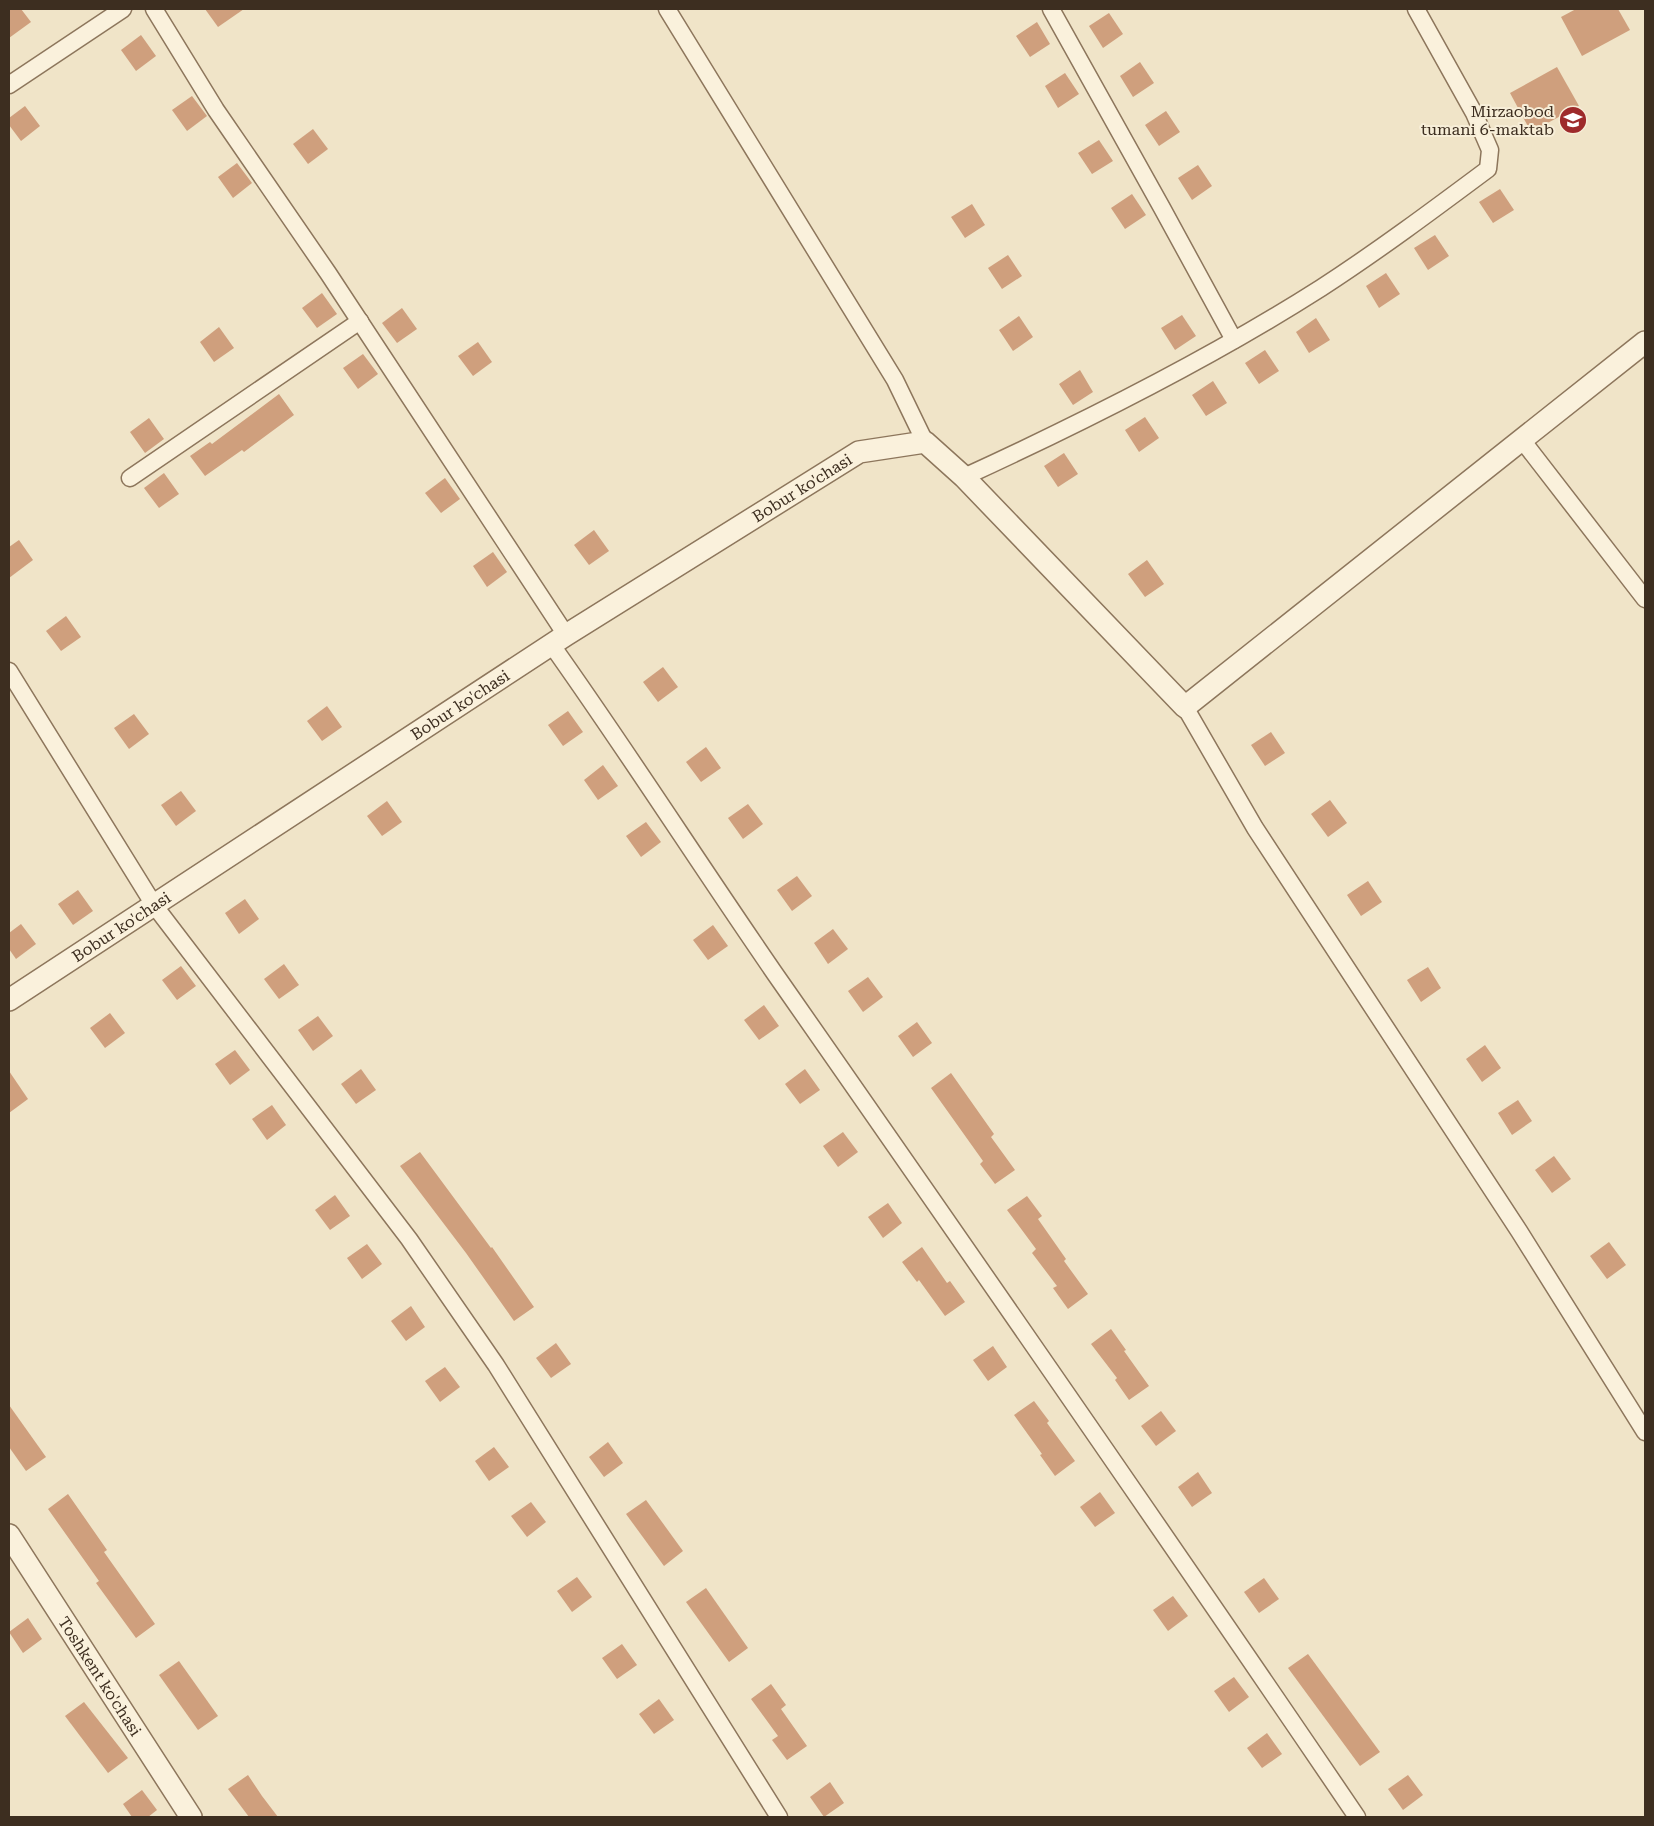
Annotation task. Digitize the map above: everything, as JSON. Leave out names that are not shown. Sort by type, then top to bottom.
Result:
[{"type":"street","points":[[9,85],[123,9]]},
{"type":"street","points":[[154,9],[216,110],[360,321],[558,640],[589,697],[747,933],[1213,1604],[1357,1817]]},
{"type":"street","points":[[667,9],[895,380],[925,442],[964,478],[1185,707],[1255,828],[1519,1231],[1645,1432]]},
{"type":"street","points":[[1051,9],[1234,340]]},
{"type":"street","points":[[964,478],[1037,444],[1234,340],[1322,288],[1488,169],[1490,150],[1474,113],[1416,9]]},
{"type":"street","points":[[130,478],[360,321]]},
{"type":"street","points":[[1185,707],[1645,342]]},
{"type":"street","points":[[1522,440],[1645,599]]},
{"type":"street","name":"Bobur ko'chasi","points":[[9,1000],[558,640],[859,452],[925,442]]},
{"type":"street","points":[[9,672],[154,905],[409,1239],[490,1357],[779,1817]]},
{"type":"street","name":"Toshkent ko'chasi","points":[[9,1535],[191,1817]]},
{"type":"building","points":[[9,9],[21,9],[31,22],[9,38]]},
{"type":"building","points":[[205,9],[244,9],[218,27]]},
{"type":"building","points":[[1576,9],[1618,9],[1630,30],[1582,56],[1561,17]]},
{"type":"building","points":[[1109,13],[1123,34],[1103,48],[1089,26]]},
{"type":"building","points":[[1037,22],[1050,44],[1030,57],[1016,36]]},
{"type":"building","points":[[141,35],[156,56],[136,71],[121,50]]},
{"type":"building","points":[[1140,62],[1154,83],[1133,97],[1120,76]]},
{"type":"building","points":[[1557,67],[1579,106],[1531,132],[1510,93]]},
{"type":"building","points":[[1065,73],[1079,94],[1058,108],[1045,86]]},
{"type":"building","points":[[192,96],[207,116],[187,131],[172,110]]},
{"type":"building","points":[[25,106],[40,126],[21,141],[9,125],[9,118]]},
{"type":"building","points":[[1166,111],[1180,132],[1159,146],[1145,125]]},
{"type":"building","points":[[313,129],[328,149],[308,164],[293,144]]},
{"type":"building","points":[[1099,140],[1113,161],[1092,174],[1078,153]]},
{"type":"building","points":[[237,163],[252,183],[233,198],[218,177]]},
{"type":"building","points":[[1198,165],[1212,186],[1192,200],[1178,178]]},
{"type":"building","points":[[1500,189],[1514,210],[1493,223],[1479,202]]},
{"type":"building","points":[[1132,194],[1146,215],[1125,229],[1111,208]]},
{"type":"building","points":[[972,204],[985,225],[965,238],[951,217]]},
{"type":"building","points":[[1435,235],[1449,256],[1428,270],[1414,248]]},
{"type":"building","points":[[1008,255],[1022,276],[1002,289],[988,268]]},
{"type":"building","points":[[1386,273],[1400,294],[1379,308],[1366,286]]},
{"type":"building","points":[[322,293],[337,314],[317,328],[302,308]]},
{"type":"building","points":[[402,308],[417,329],[397,343],[382,323]]},
{"type":"building","points":[[1182,315],[1196,336],[1175,350],[1161,328]]},
{"type":"building","points":[[1019,316],[1033,337],[1013,351],[999,330]]},
{"type":"building","points":[[1316,318],[1330,340],[1309,353],[1296,332]]},
{"type":"building","points":[[219,327],[234,348],[214,362],[200,342]]},
{"type":"building","points":[[478,342],[492,362],[473,376],[458,356]]},
{"type":"building","points":[[1265,350],[1279,371],[1259,384],[1245,363]]},
{"type":"building","points":[[363,354],[378,374],[358,389],[343,368]]},
{"type":"building","points":[[1080,370],[1093,392],[1073,405],[1059,384]]},
{"type":"building","points":[[1213,381],[1227,403],[1206,416],[1192,395]]},
{"type":"building","points":[[279,394],[294,415],[244,452],[242,450],[205,476],[190,456],[210,442],[212,444]]},
{"type":"building","points":[[1145,417],[1159,438],[1139,452],[1125,430]]},
{"type":"building","points":[[149,418],[164,439],[145,453],[130,432]]},
{"type":"building","points":[[1064,453],[1078,474],[1058,487],[1044,466]]},
{"type":"building","points":[[164,473],[179,494],[159,508],[144,488]]},
{"type":"building","points":[[445,478],[460,499],[441,513],[425,493]]},
{"type":"building","points":[[594,530],[609,551],[589,565],[574,545]]},
{"type":"building","points":[[19,540],[33,560],[9,578],[9,547]]},
{"type":"building","points":[[493,552],[507,572],[487,587],[473,566]]},
{"type":"building","points":[[1147,560],[1164,584],[1145,597],[1128,574]]},
{"type":"building","points":[[66,616],[81,637],[61,651],[46,631]]},
{"type":"building","points":[[663,667],[678,687],[658,702],[643,682]]},
{"type":"building","points":[[327,706],[342,727],[322,741],[307,721]]},
{"type":"building","points":[[568,711],[583,732],[563,746],[548,725]]},
{"type":"building","points":[[134,714],[149,734],[129,749],[114,728]]},
{"type":"building","points":[[1271,732],[1285,753],[1265,766],[1251,745]]},
{"type":"building","points":[[706,747],[721,768],[701,782],[686,762]]},
{"type":"building","points":[[603,765],[618,786],[598,800],[584,780]]},
{"type":"building","points":[[181,791],[196,811],[176,826],[161,805]]},
{"type":"building","points":[[1330,800],[1347,823],[1328,837],[1311,814]]},
{"type":"building","points":[[387,801],[402,822],[382,836],[367,816]]},
{"type":"building","points":[[748,804],[763,824],[743,839],[728,818]]},
{"type":"building","points":[[646,822],[661,842],[641,857],[626,836]]},
{"type":"building","points":[[797,876],[812,896],[792,911],[777,890]]},
{"type":"building","points":[[1368,881],[1382,902],[1361,916],[1347,895]]},
{"type":"building","points":[[78,890],[93,911],[73,925],[58,904]]},
{"type":"building","points":[[245,899],[259,919],[239,934],[225,913]]},
{"type":"building","points":[[21,924],[36,944],[16,959],[9,949],[9,933]]},
{"type":"building","points":[[713,925],[728,946],[708,960],[693,940]]},
{"type":"building","points":[[833,929],[848,949],[828,964],[814,943]]},
{"type":"building","points":[[284,964],[299,985],[279,999],[264,979]]},
{"type":"building","points":[[181,966],[196,986],[177,1000],[162,980]]},
{"type":"building","points":[[1428,967],[1441,988],[1421,1002],[1407,980]]},
{"type":"building","points":[[868,977],[883,997],[863,1012],[848,991]]},
{"type":"building","points":[[764,1005],[779,1026],[759,1040],[744,1020]]},
{"type":"building","points":[[110,1013],[125,1033],[105,1048],[90,1028]]},
{"type":"building","points":[[318,1016],[333,1036],[313,1051],[298,1030]]},
{"type":"building","points":[[917,1022],[932,1043],[913,1057],[898,1036]]},
{"type":"building","points":[[1485,1045],[1501,1068],[1482,1082],[1466,1059]]},
{"type":"building","points":[[235,1050],[250,1070],[230,1085],[215,1064]]},
{"type":"building","points":[[361,1069],[376,1090],[356,1104],[341,1084]]},
{"type":"building","points":[[805,1069],[820,1090],[800,1104],[785,1084]]},
{"type":"building","points":[[9,1071],[28,1099],[9,1113]]},
{"type":"building","points":[[951,1073],[994,1134],[991,1137],[1015,1170],[995,1184],[980,1164],[983,1161],[931,1088]]},
{"type":"building","points":[[1518,1100],[1532,1121],[1512,1135],[1498,1113]]},
{"type":"building","points":[[272,1105],[286,1125],[267,1140],[252,1119]]},
{"type":"building","points":[[843,1132],[858,1152],[838,1167],[823,1146]]},
{"type":"building","points":[[420,1152],[492,1247],[534,1307],[514,1321],[466,1253],[400,1166]]},
{"type":"building","points":[[1554,1156],[1571,1179],[1552,1193],[1535,1170]]},
{"type":"building","points":[[335,1195],[350,1216],[330,1230],[315,1210]]},
{"type":"building","points":[[1027,1196],[1042,1216],[1038,1219],[1066,1259],[1064,1261],[1088,1294],[1068,1309],[1053,1288],[1057,1286],[1032,1253],[1036,1249],[1007,1210]]},
{"type":"building","points":[[888,1203],[902,1223],[883,1238],[868,1217]]},
{"type":"building","points":[[1609,1242],[1626,1265],[1607,1279],[1590,1256]]},
{"type":"building","points":[[367,1244],[382,1264],[362,1279],[347,1258]]},
{"type":"building","points":[[922,1247],[947,1283],[950,1281],[965,1302],[945,1316],[919,1280],[917,1282],[902,1262]]},
{"type":"building","points":[[411,1306],[425,1327],[406,1341],[391,1321]]},
{"type":"building","points":[[1111,1329],[1149,1386],[1129,1400],[1115,1380],[1117,1378],[1091,1344]]},
{"type":"building","points":[[556,1343],[571,1364],[551,1378],[536,1358]]},
{"type":"building","points":[[993,1346],[1007,1367],[988,1381],[973,1360]]},
{"type":"building","points":[[445,1367],[460,1387],[440,1402],[425,1381]]},
{"type":"building","points":[[1034,1401],[1049,1421],[1047,1423],[1075,1461],[1055,1476],[1014,1415]]},
{"type":"building","points":[[9,1405],[46,1457],[26,1471],[9,1447]]},
{"type":"building","points":[[1161,1411],[1176,1431],[1156,1446],[1141,1426]]},
{"type":"building","points":[[608,1442],[623,1463],[604,1477],[589,1457]]},
{"type":"building","points":[[494,1447],[509,1467],[489,1481],[475,1461]]},
{"type":"building","points":[[1198,1472],[1212,1493],[1192,1507],[1178,1487]]},
{"type":"building","points":[[1100,1492],[1115,1513],[1095,1527],[1080,1507]]},
{"type":"building","points":[[68,1494],[107,1550],[104,1552],[155,1624],[136,1638],[96,1583],[99,1581],[48,1509]]},
{"type":"building","points":[[646,1500],[683,1551],[664,1566],[626,1514]]},
{"type":"building","points":[[531,1502],[546,1522],[527,1537],[511,1516]]},
{"type":"building","points":[[577,1577],[592,1597],[572,1612],[557,1591]]},
{"type":"building","points":[[1264,1578],[1279,1599],[1259,1613],[1244,1592]]},
{"type":"building","points":[[706,1588],[748,1648],[729,1662],[686,1602]]},
{"type":"building","points":[[1173,1596],[1188,1616],[1168,1631],[1153,1610]]},
{"type":"building","points":[[28,1618],[42,1639],[23,1653],[9,1632]]},
{"type":"building","points":[[622,1644],[637,1665],[617,1679],[602,1658]]},
{"type":"building","points":[[1308,1654],[1380,1752],[1360,1766],[1288,1668]]},
{"type":"building","points":[[179,1661],[218,1716],[198,1730],[159,1675]]},
{"type":"building","points":[[1234,1677],[1249,1697],[1229,1712],[1214,1691]]},
{"type":"building","points":[[771,1684],[786,1705],[781,1709],[807,1746],[787,1760],[772,1740],[778,1736],[751,1699]]},
{"type":"building","points":[[659,1699],[674,1720],[654,1734],[639,1714]]},
{"type":"building","points":[[84,1702],[128,1758],[108,1773],[65,1716]]},
{"type":"building","points":[[1267,1733],[1282,1754],[1262,1768],[1247,1748]]},
{"type":"building","points":[[248,1775],[278,1817],[249,1817],[228,1789]]},
{"type":"building","points":[[1408,1775],[1423,1795],[1403,1810],[1388,1789]]},
{"type":"building","points":[[830,1782],[844,1803],[824,1817],[810,1797]]},
{"type":"building","points":[[142,1790],[157,1810],[148,1817],[132,1817],[123,1804]]},
{"type":"place","name":"Mirzaobod tumani 6-maktab","points":[[1573,120]]}]
